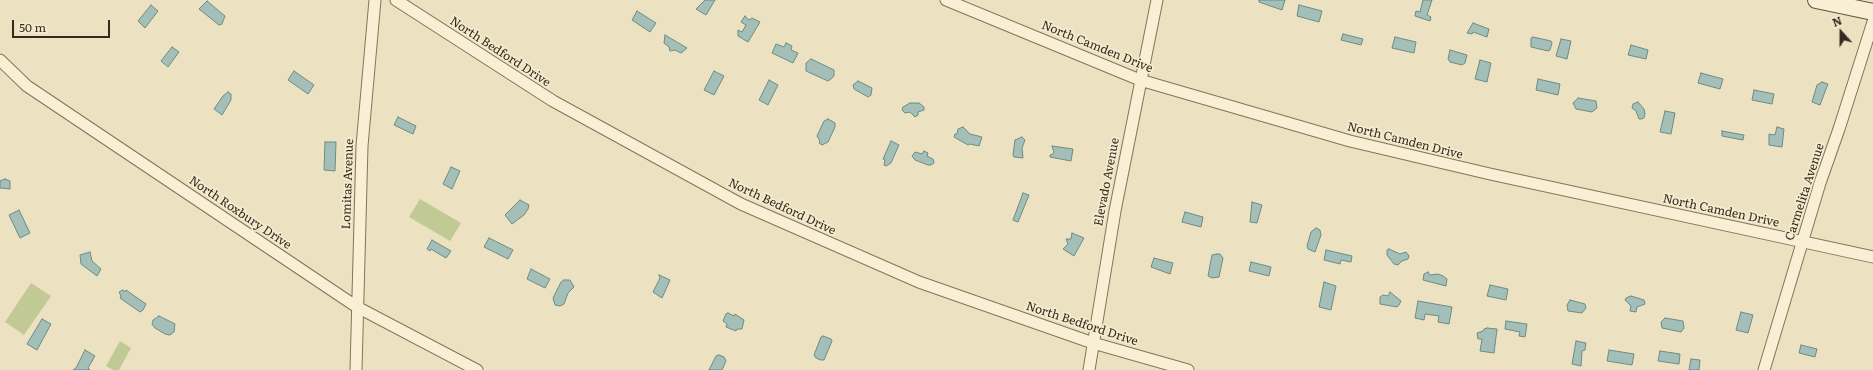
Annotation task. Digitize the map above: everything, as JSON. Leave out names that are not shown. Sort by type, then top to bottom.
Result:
[{"type":"street","name":"Lomitas Avenue","points":[[356,370],[362,146],[375,0]]},
{"type":"street","name":"North Bedford Drive","points":[[396,0],[553,101],[741,204],[919,282],[1093,343],[1188,370]]},
{"type":"street","name":"North Camden Drive","points":[[946,0],[1140,80],[1350,141],[1490,174],[1873,257]]},
{"type":"street","name":"Elevado Avenue","points":[[1089,370],[1114,211],[1157,0]]},
{"type":"street","points":[[1816,0],[1873,12]]},
{"type":"street","name":"Carmelita Avenue","points":[[1764,370],[1820,183],[1873,22]]},
{"type":"street","name":"North Roxbury Drive","points":[[0,60],[27,86],[357,307],[477,370]]},
{"type":"green space","points":[[420,199],[461,223],[450,241],[409,217]]},
{"type":"green space","points":[[31,283],[51,296],[24,335],[5,322]]},
{"type":"green space","points":[[120,341],[131,348],[119,370],[113,370],[106,366]]},
{"type":"water","points":[[705,0],[715,0],[706,15],[696,9]]},
{"type":"water","points":[[1259,0],[1285,0],[1282,10],[1259,2]]},
{"type":"water","points":[[1423,0],[1432,0],[1427,15],[1431,17],[1430,21],[1415,16],[1416,11],[1420,12]]},
{"type":"water","points":[[207,1],[225,16],[222,24],[219,25],[199,9]]},
{"type":"water","points":[[151,5],[158,11],[145,28],[138,21]]},
{"type":"water","points":[[1299,5],[1322,11],[1319,22],[1297,16]]},
{"type":"water","points":[[637,11],[656,23],[650,32],[632,20]]},
{"type":"water","points":[[745,16],[749,20],[752,18],[760,22],[748,42],[738,36],[738,30],[742,32],[746,25],[741,22]]},
{"type":"water","points":[[1473,23],[1489,29],[1487,37],[1473,32],[1472,34],[1467,33]]},
{"type":"water","points":[[1343,34],[1363,39],[1361,45],[1341,40]]},
{"type":"water","points":[[665,35],[687,48],[681,53],[675,50],[670,51],[669,47],[664,43]]},
{"type":"water","points":[[1395,37],[1416,42],[1414,53],[1392,48]]},
{"type":"water","points":[[1533,37],[1551,41],[1552,43],[1550,50],[1548,51],[1531,47],[1531,38]]},
{"type":"water","points":[[1561,39],[1571,41],[1567,59],[1556,56]]},
{"type":"water","points":[[786,43],[792,46],[791,50],[798,53],[793,63],[772,53],[776,44],[784,47]]},
{"type":"water","points":[[1631,45],[1648,50],[1646,59],[1628,55]]},
{"type":"water","points":[[172,47],[179,52],[168,67],[161,61]]},
{"type":"water","points":[[1450,50],[1467,55],[1465,63],[1462,65],[1450,62],[1448,59]]},
{"type":"water","points":[[811,59],[834,70],[834,76],[828,81],[806,71],[806,63]]},
{"type":"water","points":[[1480,60],[1491,63],[1487,82],[1475,79]]},
{"type":"water","points":[[294,71],[314,85],[308,94],[288,80]]},
{"type":"water","points":[[714,71],[724,76],[714,95],[704,90]]},
{"type":"water","points":[[1701,73],[1723,79],[1720,89],[1698,83]]},
{"type":"water","points":[[1538,79],[1560,84],[1558,95],[1536,90]]},
{"type":"water","points":[[769,80],[778,85],[768,105],[759,100]]},
{"type":"water","points":[[858,81],[872,88],[871,95],[868,97],[854,89],[853,85]]},
{"type":"water","points":[[1822,82],[1828,84],[1820,105],[1812,102],[1817,85]]},
{"type":"water","points":[[1754,90],[1774,94],[1772,104],[1752,100]]},
{"type":"water","points":[[228,92],[231,94],[231,100],[222,115],[214,109],[223,96]]},
{"type":"water","points":[[1578,98],[1596,101],[1597,108],[1592,112],[1576,109],[1573,103]]},
{"type":"water","points":[[1638,102],[1644,109],[1645,114],[1644,118],[1641,119],[1639,119],[1636,111],[1632,108],[1633,104]]},
{"type":"water","points":[[910,103],[919,103],[924,107],[924,110],[918,112],[918,115],[915,117],[910,112],[905,113],[902,110],[903,107]]},
{"type":"water","points":[[1665,111],[1675,113],[1671,134],[1660,132]]},
{"type":"water","points":[[398,117],[416,126],[413,134],[394,125]]},
{"type":"water","points":[[828,119],[835,123],[835,127],[828,142],[822,145],[819,143],[820,141],[817,136],[824,121]]},
{"type":"water","points":[[963,127],[970,134],[982,137],[979,146],[968,145],[954,137],[955,134],[957,134],[958,129]]},
{"type":"water","points":[[1777,127],[1784,129],[1782,147],[1769,145],[1769,134],[1775,135]]},
{"type":"water","points":[[1722,131],[1744,135],[1743,140],[1722,136]]},
{"type":"water","points":[[1022,137],[1025,140],[1022,148],[1023,158],[1014,157],[1015,140]]},
{"type":"water","points":[[891,141],[899,145],[891,163],[886,166],[884,165],[885,160],[883,159]]},
{"type":"water","points":[[325,142],[336,142],[335,171],[324,170]]},
{"type":"water","points":[[1052,146],[1073,149],[1071,161],[1050,157],[1050,155],[1054,152]]},
{"type":"water","points":[[924,151],[928,153],[927,156],[933,159],[934,163],[931,165],[915,160],[912,156],[915,152],[922,154]]},
{"type":"water","points":[[451,167],[460,171],[452,189],[443,184]]},
{"type":"water","points":[[5,179],[10,181],[10,189],[0,188],[0,181]]},
{"type":"water","points":[[1023,193],[1029,195],[1018,222],[1013,220]]},
{"type":"water","points":[[520,200],[529,205],[528,209],[524,215],[512,224],[505,215]]},
{"type":"water","points":[[1252,202],[1262,205],[1257,223],[1250,222]]},
{"type":"water","points":[[19,210],[30,233],[20,238],[9,215]]},
{"type":"water","points":[[1185,212],[1203,217],[1201,227],[1182,222]]},
{"type":"water","points":[[1316,228],[1320,230],[1321,235],[1315,252],[1308,249],[1307,246],[1311,232]]},
{"type":"water","points":[[1072,233],[1084,238],[1074,256],[1063,249],[1068,244],[1066,239],[1071,239]]},
{"type":"water","points":[[489,238],[513,250],[508,259],[484,247]]},
{"type":"water","points":[[432,240],[451,251],[446,258],[431,249],[430,251],[427,249]]},
{"type":"water","points":[[1389,249],[1400,254],[1406,252],[1409,256],[1408,259],[1402,261],[1398,265],[1394,264],[1387,255],[1387,250]]},
{"type":"water","points":[[1326,250],[1352,256],[1351,262],[1341,260],[1340,264],[1324,260]]},
{"type":"water","points":[[90,252],[92,261],[101,269],[97,276],[81,264],[80,255]]},
{"type":"water","points":[[1220,254],[1223,258],[1219,277],[1212,278],[1208,276],[1212,255]]},
{"type":"water","points":[[1154,258],[1173,263],[1170,274],[1151,267]]},
{"type":"water","points":[[1251,262],[1271,267],[1269,276],[1249,271]]},
{"type":"water","points":[[531,269],[550,279],[545,288],[527,279]]},
{"type":"water","points":[[1428,272],[1430,275],[1438,274],[1447,279],[1446,286],[1423,280],[1424,274]]},
{"type":"water","points":[[659,275],[670,280],[662,298],[653,292],[660,278]]},
{"type":"water","points":[[564,280],[570,280],[574,287],[568,293],[564,304],[560,306],[555,305],[553,298],[561,282]]},
{"type":"water","points":[[1324,282],[1336,286],[1331,310],[1319,307]]},
{"type":"water","points":[[1490,285],[1508,289],[1506,300],[1487,296]]},
{"type":"water","points":[[123,290],[125,292],[126,290],[146,304],[143,310],[140,312],[120,298],[121,296],[119,292]]},
{"type":"water","points":[[1390,292],[1401,301],[1397,307],[1380,304],[1380,297],[1383,295],[1388,296]]},
{"type":"water","points":[[1631,296],[1644,300],[1645,304],[1637,307],[1636,312],[1630,311],[1631,306],[1625,300]]},
{"type":"water","points":[[1570,300],[1585,304],[1586,308],[1582,313],[1568,311],[1567,305]]},
{"type":"water","points":[[1418,301],[1452,307],[1449,324],[1438,322],[1439,316],[1425,314],[1424,320],[1415,318]]},
{"type":"water","points":[[1741,312],[1753,315],[1748,333],[1736,330]]},
{"type":"water","points":[[728,313],[734,316],[735,314],[744,320],[742,329],[737,329],[736,331],[726,327],[727,324],[723,321]]},
{"type":"water","points":[[159,316],[175,324],[174,332],[170,335],[165,334],[155,328],[152,324],[153,320]]},
{"type":"water","points":[[1665,318],[1683,321],[1684,328],[1681,332],[1662,328],[1661,322]]},
{"type":"water","points":[[42,319],[51,324],[37,350],[27,344]]},
{"type":"water","points":[[1506,321],[1527,324],[1525,337],[1519,336],[1520,332],[1505,329]]},
{"type":"water","points":[[1487,328],[1497,329],[1494,353],[1480,351],[1482,339],[1478,339],[1477,333]]},
{"type":"water","points":[[823,336],[831,339],[832,341],[824,360],[821,360],[816,358],[814,355],[821,337]]},
{"type":"water","points":[[1576,341],[1586,343],[1585,350],[1582,351],[1581,366],[1572,364]]},
{"type":"water","points":[[1801,345],[1817,349],[1815,357],[1799,353]]},
{"type":"water","points":[[85,350],[95,356],[88,368],[90,370],[73,370],[76,368]]},
{"type":"water","points":[[1609,350],[1634,354],[1632,365],[1607,361]]},
{"type":"water","points":[[1660,351],[1680,354],[1679,364],[1658,361]]},
{"type":"water","points":[[719,355],[724,357],[726,361],[722,370],[709,370],[716,356]]},
{"type":"water","points":[[1691,359],[1700,360],[1699,370],[1689,370]]}]
